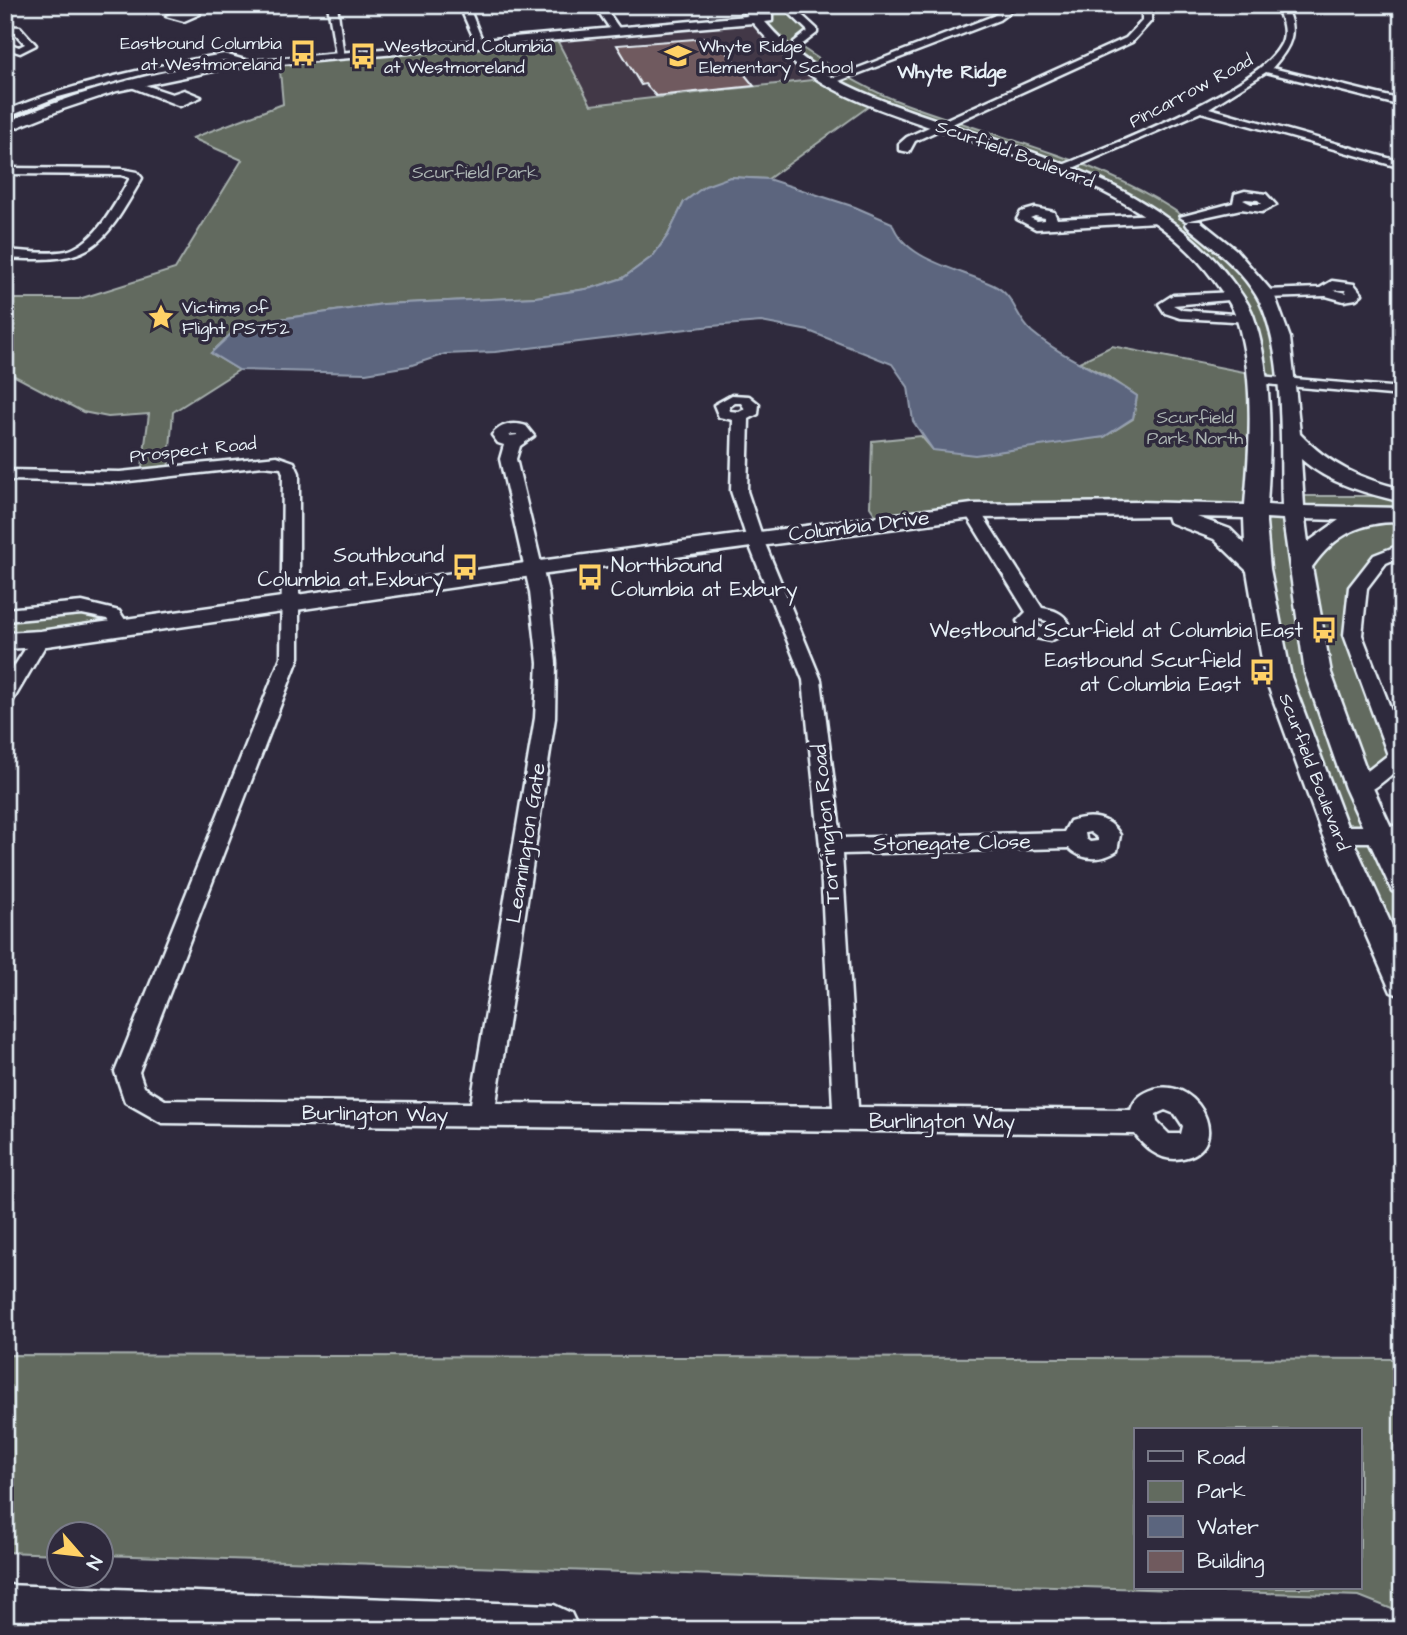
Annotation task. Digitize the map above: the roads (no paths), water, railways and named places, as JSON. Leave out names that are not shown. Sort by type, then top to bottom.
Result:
[{"type":"main road","points":[[5,1609],[554,1630]]},
{"type":"street","points":[[332,5],[341,55]]},
{"type":"street","points":[[463,5],[481,43]]},
{"type":"street","points":[[598,5],[616,30]]},
{"type":"street","points":[[730,5],[748,11],[785,31],[814,31],[785,5]]},
{"type":"street","name":"Scurfield Boulevard","points":[[761,5],[785,31],[846,77],[946,123]]},
{"type":"street","points":[[827,82],[996,18],[1014,5]]},
{"type":"street","points":[[913,154],[905,144],[911,139],[1129,40],[1148,20],[1146,5]]},
{"type":"street","name":"Pincarrow Road","points":[[1070,166],[1129,143],[1268,69],[1288,42],[1288,22],[1279,5]]},
{"type":"street","points":[[5,128],[69,101],[130,83],[196,69],[616,30],[748,11]]},
{"type":"street","name":"Scurfield Boulevard","points":[[748,11],[779,46],[827,82],[866,101],[946,123],[1134,187],[1185,217],[1229,253],[1265,294],[1281,338],[1287,383],[1300,568],[1318,673],[1359,788],[1390,834],[1402,883]]},
{"type":"street","points":[[5,29],[17,29],[31,45],[20,50],[5,46]]},
{"type":"street","points":[[5,115],[51,96],[143,71],[224,57],[250,63]]},
{"type":"street","points":[[1268,69],[1402,103]]},
{"type":"street","points":[[130,83],[170,97]]},
{"type":"street","points":[[1199,108],[1402,165]]},
{"type":"street","name":"Scurfield Boulevard","points":[[1070,166],[1157,218],[1205,257],[1234,296],[1246,319],[1258,380],[1258,569],[1278,677],[1336,834],[1402,983]]},
{"type":"street","points":[[5,171],[121,172],[133,174],[136,178],[88,245],[76,252],[5,254]]},
{"type":"street","points":[[1185,217],[1241,205]]},
{"type":"street","points":[[1052,222],[1157,218]]},
{"type":"street","points":[[1265,294],[1328,292]]},
{"type":"street","points":[[1234,296],[1173,299],[1166,304],[1170,310],[1180,314],[1246,319]]},
{"type":"street","points":[[1258,380],[1402,392]]},
{"type":"street","name":"Torrington Road","points":[[741,417],[739,491],[755,539],[812,680],[831,846],[846,1120]]},
{"type":"street","points":[[1291,437],[1306,455],[1327,471],[1358,484],[1402,496]]},
{"type":"street","name":"Leamington Gate","points":[[481,1116],[545,718],[547,663],[539,592],[508,458],[513,442]]},
{"type":"street","name":"Prospect Road","points":[[5,475],[120,477],[263,461],[288,465],[291,473],[290,603]]},
{"type":"street","name":"Columbia Drive","points":[[972,511],[994,503],[1132,490],[1393,515]]},
{"type":"street","name":"Columbia Drive","points":[[1294,504],[1402,496]]},
{"type":"street","name":"Columbia Drive","points":[[5,641],[40,639],[532,569],[972,511],[1140,509],[1257,503]]},
{"type":"street","points":[[1140,509],[1184,519],[1222,534],[1258,569]]},
{"type":"street","points":[[972,511],[1036,613]]},
{"type":"street","points":[[1300,568],[1311,551],[1333,531],[1353,522],[1393,515]]},
{"type":"street","name":"Scurfield Boulevard","points":[[1359,788],[1399,757],[1353,635],[1358,587],[1380,559],[1402,549]]},
{"type":"street","name":"Burlington Way","points":[[290,603],[290,657],[127,1072],[134,1094],[162,1111],[1143,1122]]},
{"type":"street","points":[[5,615],[82,608],[113,615],[121,627]]},
{"type":"street","points":[[5,697],[40,639]]},
{"type":"street","points":[[1336,834],[1390,834]]},
{"type":"street","name":"Stonegate Close","points":[[831,846],[1074,840]]},
{"type":"water","points":[[730,177],[768,179],[855,207],[892,223],[899,236],[921,255],[1000,289],[1011,300],[1026,326],[1044,342],[1137,396],[1133,418],[1104,437],[975,455],[933,450],[913,421],[908,387],[892,364],[809,331],[761,322],[495,352],[445,354],[409,366],[366,373],[239,370],[211,353],[231,334],[280,319],[383,304],[536,297],[592,288],[623,278],[653,256],[668,235],[684,202],[705,186]]},
{"type":"place","name":"Eastbound Columbia at Westmoreland","points":[[303,53]]},
{"type":"place","name":"Westbound Columbia at Westmoreland","points":[[363,56]]},
{"type":"place","name":"Whyte Ridge Elementary School","points":[[678,56]]},
{"type":"place","name":"Victims of Flight PS752","points":[[161,317]]},
{"type":"place","name":"Southbound Columbia at Exbury","points":[[465,567]]},
{"type":"place","name":"Northbound Columbia at Exbury","points":[[590,577]]},
{"type":"place","name":"Westbound Scurfield at Columbia East","points":[[1324,630]]},
{"type":"place","name":"Eastbound Scurfield at Columbia East","points":[[1262,672]]},
{"type":"district","name":"Whyte Ridge","points":[[952,72]]},
{"type":"park label","name":"Scurfield Park","points":[[475,172]]},
{"type":"park label","name":"Scurfield Park North","points":[[1195,427]]}]
